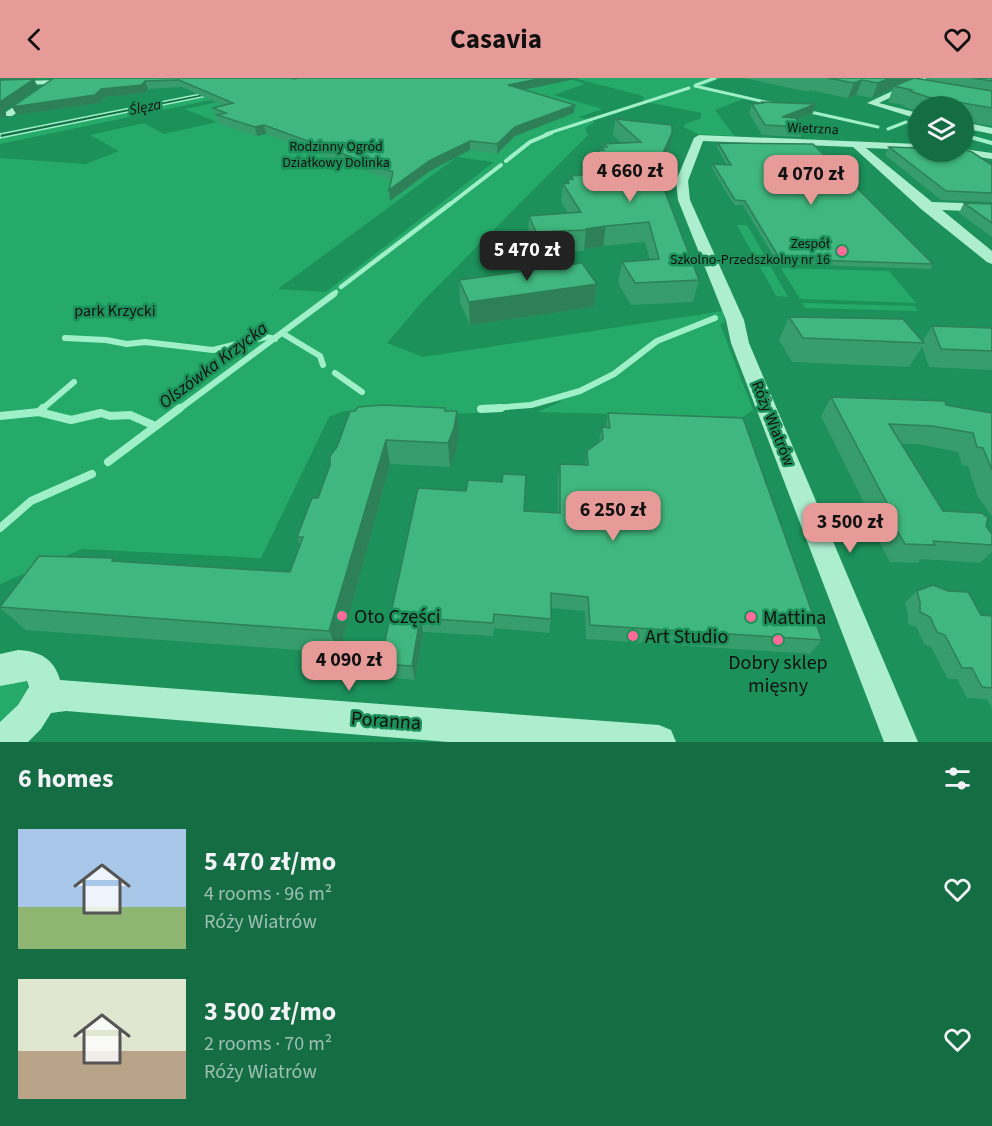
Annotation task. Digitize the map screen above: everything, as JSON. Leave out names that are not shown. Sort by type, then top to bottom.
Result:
[{"type":"street","points":[[908,113],[871,103],[914,87],[927,78]]},
{"type":"street","points":[[9,114],[57,80]]},
{"type":"street","points":[[0,84],[86,80]]},
{"type":"street","points":[[896,80],[914,87]]},
{"type":"street","points":[[862,95],[881,99]]},
{"type":"street","points":[[12,97],[34,96]]},
{"type":"street","points":[[974,127],[992,131]]},
{"type":"street","name":"Wietrzna","points":[[699,138],[856,145],[992,259]]},
{"type":"street","name":"Róży Wiatrów","points":[[699,138],[682,181],[682,194],[735,320],[740,343],[901,742]]},
{"type":"street","points":[[856,145],[908,147]]},
{"type":"street","points":[[974,154],[992,156]]},
{"type":"street","points":[[926,206],[992,208]]},
{"type":"street","points":[[0,670],[25,665],[38,670],[44,681],[41,699],[23,724],[0,741]]},
{"type":"street","name":"Poranna","points":[[41,699],[66,695],[659,742]]},
{"type":"green space","points":[[295,78],[316,78],[0,144],[0,138]]},
{"type":"green space","points":[[331,78],[567,78],[585,84],[553,95],[603,109],[578,117],[595,122],[585,128],[588,135],[423,301],[387,343],[423,357],[723,311],[725,323],[720,324],[753,410],[743,417],[537,412],[563,401],[483,406],[477,413],[403,415],[344,411],[329,417],[261,558],[82,549],[0,584],[0,158],[86,164],[119,151],[90,135],[144,123],[164,134],[217,122],[185,109]],"holes":[[[457,157],[494,162],[326,292],[278,289]]]},
{"type":"green space","points":[[574,78],[721,78],[699,88],[743,99],[715,110],[734,136],[698,134],[684,127],[685,124],[700,119],[702,113],[651,103],[644,101],[643,96]]},
{"type":"green space","points":[[737,225],[747,225],[788,297],[776,296]]},
{"type":"green space","points":[[781,268],[889,271],[916,303],[800,299]]},
{"type":"green space","points":[[802,303],[914,306],[918,311],[805,308]]},
{"type":"green space","points":[[23,679],[27,682],[29,693],[0,728],[0,681]]},
{"type":"water","name":"Ślęza","points":[[281,78],[295,78],[0,138],[0,134]]},
{"type":"building","points":[[54,78],[543,78],[508,85],[575,105],[515,127],[497,144],[470,141],[429,161],[389,190],[393,172],[264,125],[255,127],[217,115],[226,113],[213,108],[233,103],[179,80],[145,81],[142,85],[101,89],[95,95],[12,107]]},
{"type":"building","points":[[828,78],[890,78],[878,83],[862,80],[854,83]]},
{"type":"building","points":[[914,78],[992,91],[992,108],[974,105],[974,96],[925,96],[894,86]]},
{"type":"building","points":[[972,78],[992,78],[992,81]]},
{"type":"building","points":[[34,79],[0,102],[0,80]]},
{"type":"building","points":[[762,102],[816,104],[782,117],[795,118],[804,127],[765,125],[752,104]]},
{"type":"building","points":[[615,119],[672,125],[672,133],[656,168],[699,280],[635,283],[622,262],[659,259],[649,222],[586,230],[536,232],[529,216],[581,212],[563,184],[573,179],[571,176],[617,173],[598,150],[604,150],[601,147],[607,147],[604,144],[641,142]]},
{"type":"building","points":[[718,143],[813,144],[933,264],[780,259],[745,201],[735,200],[713,164],[731,165]]},
{"type":"building","points":[[889,147],[908,148],[908,162]]},
{"type":"building","points":[[974,153],[992,165],[992,193],[946,191],[908,162],[974,162]]},
{"type":"building","points":[[964,203],[992,204],[992,223]]},
{"type":"building","points":[[582,263],[597,284],[469,302],[459,280]]},
{"type":"building","points":[[789,317],[903,319],[924,343],[803,338]]},
{"type":"building","points":[[932,326],[992,328],[992,351],[941,349]]},
{"type":"building","points":[[831,397],[945,401],[946,405],[992,413],[992,470],[983,448],[977,447],[973,433],[932,426],[889,424],[943,511],[982,513],[988,518],[986,526],[992,534],[992,545],[933,541],[935,545],[905,544],[883,507],[889,507]]},
{"type":"building","points":[[383,405],[445,408],[445,411],[457,411],[454,428],[448,443],[386,440],[329,631],[0,607],[39,556],[113,558],[112,561],[290,572],[303,537],[297,537],[312,498],[318,498],[330,465],[330,456],[337,447],[350,411],[355,411],[358,407]]},
{"type":"building","points":[[608,413],[743,418],[822,640],[590,625],[588,597],[551,593],[551,619],[494,614],[493,623],[420,618],[412,666],[380,664],[418,488],[466,491],[468,480],[502,482],[503,474],[526,475],[524,511],[560,513],[560,464],[588,465],[587,451],[603,439],[602,427],[610,428]]},
{"type":"building","points":[[933,585],[948,591],[968,592],[981,615],[992,616],[992,688],[982,687],[972,668],[962,668],[945,635],[937,632],[930,617],[920,612],[917,591]]},
{"type":"waterway","name":"Olszówka Krzycka","points":[[696,85],[715,78]]},
{"type":"waterway","points":[[695,86],[774,104]]},
{"type":"waterway","name":"Olszówka Krzycka","points":[[546,134],[689,88]]},
{"type":"waterway","points":[[806,111],[878,127]]},
{"type":"waterway","points":[[888,129],[906,122]]},
{"type":"waterway","name":"Olszówka Krzycka","points":[[506,161],[530,142],[551,133]]},
{"type":"waterway","points":[[974,138],[992,143]]},
{"type":"waterway","name":"Olszówka Krzycka","points":[[449,205],[501,165]]},
{"type":"waterway","name":"Olszówka Krzycka","points":[[341,287],[450,204]]},
{"type":"waterway","name":"Olszówka Krzycka","points":[[332,295],[336,292]]},
{"type":"waterway","name":"Olszówka Krzycka","points":[[274,339],[334,294]]},
{"type":"waterway","points":[[501,408],[481,409],[531,405],[580,391],[614,374],[657,341],[715,318]]},
{"type":"waterway","points":[[282,333],[320,356],[323,365]]},
{"type":"waterway","points":[[65,338],[106,340],[127,344],[145,342],[213,350],[266,337],[274,339]]},
{"type":"waterway","name":"Olszówka Krzycka","points":[[178,410],[274,339]]},
{"type":"waterway","points":[[335,373],[362,392]]},
{"type":"waterway","points":[[41,410],[74,382]]},
{"type":"waterway","name":"Olszówka Krzycka","points":[[108,462],[180,408]]},
{"type":"waterway","points":[[0,416],[39,412]]},
{"type":"waterway","points":[[39,412],[71,420],[101,413],[110,416],[130,415],[155,426]]},
{"type":"waterway","name":"Olszówka Krzycka","points":[[0,528],[31,501],[92,474]]},
{"type":"place","name":"Zespół Szkolno-Przedszkolny nr 16","points":[[842,251]]},
{"type":"place","name":"Oto Części","points":[[342,616]]},
{"type":"place","name":"Mattina","points":[[751,617]]},
{"type":"place","name":"Art Studio","points":[[633,636]]},
{"type":"place","name":"Dobry sklep mięsny","points":[[778,640]]},
{"type":"park label","name":"Rodzinny Ogród Działkowy Dolinka","points":[[336,154]]},
{"type":"park label","name":"park Krzycki","points":[[115,310]]}]
